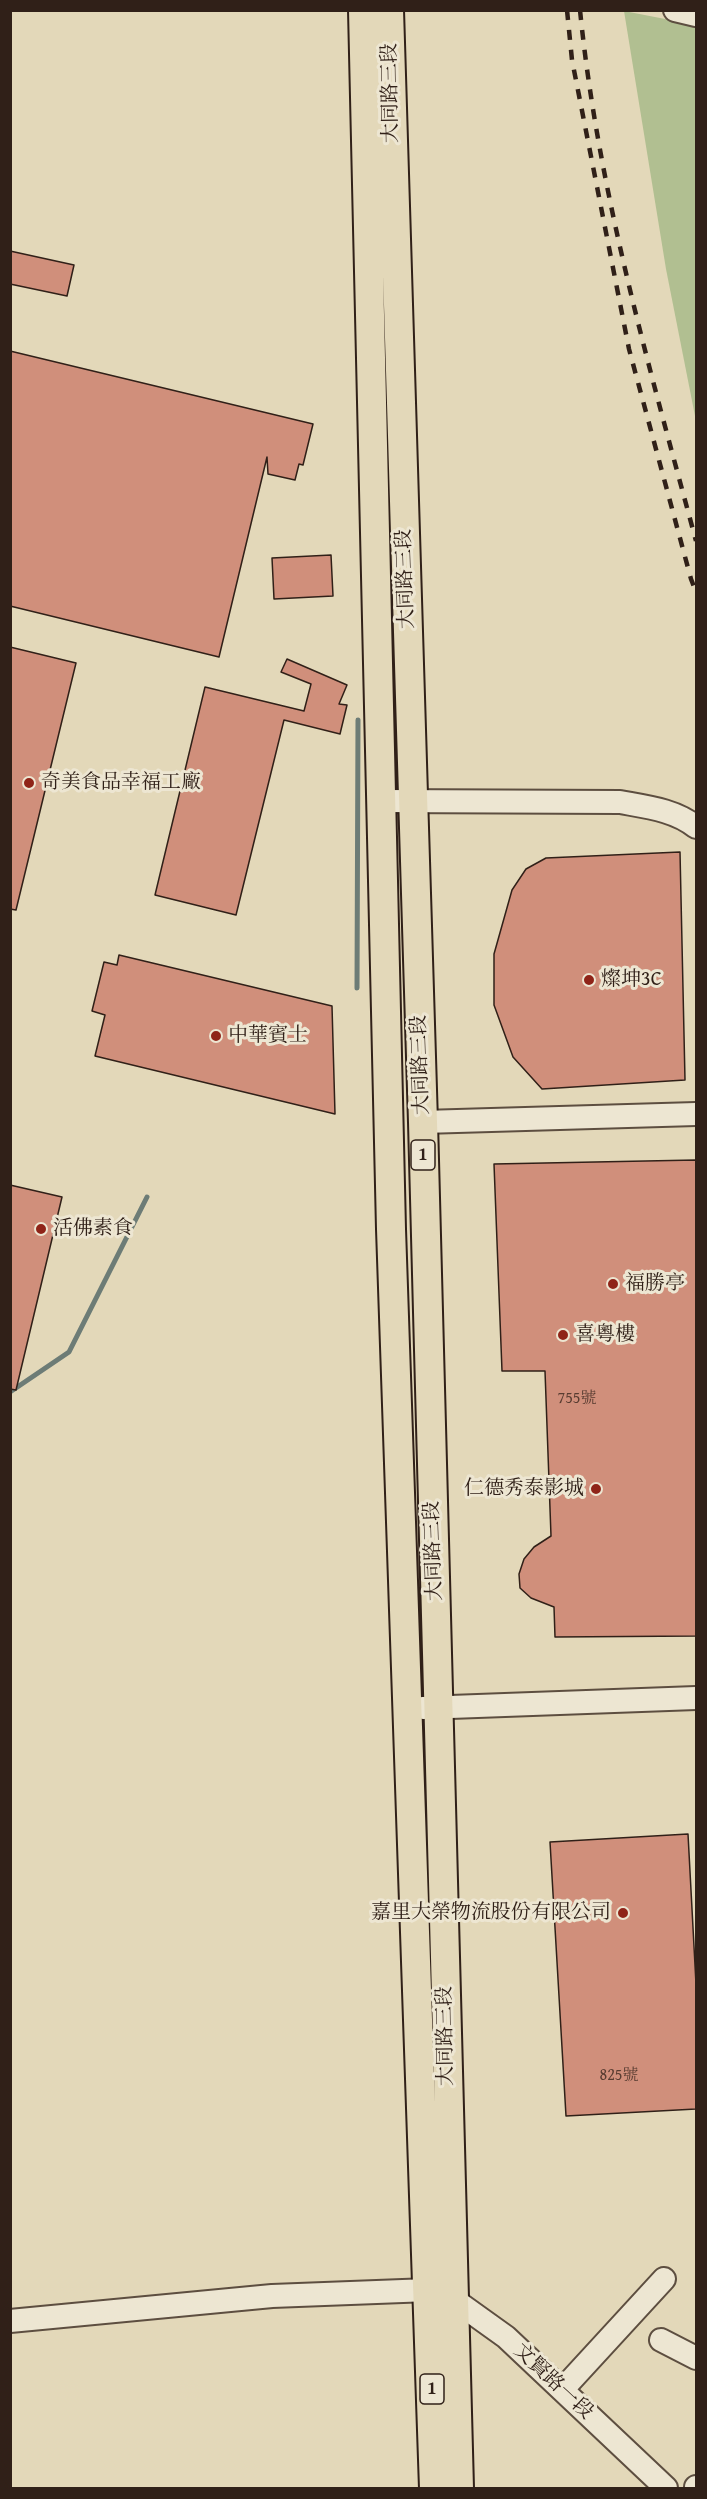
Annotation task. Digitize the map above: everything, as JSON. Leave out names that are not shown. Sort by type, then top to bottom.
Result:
[{"type":"main road","name":"大同路三段","points":[[363,10],[391,1229],[406,1708],[441,2294]]},
{"type":"main road","name":"大同路三段","points":[[389,10],[414,801],[438,1708],[441,2294]]},
{"type":"main road","name":"1","points":[[434,2488],[441,2294]]},
{"type":"main road","name":"1","points":[[441,2294],[459,2488]]},
{"type":"street","points":[[675,10],[696,15]]},
{"type":"street","points":[[381,801],[620,802],[656,808],[686,819],[696,827]]},
{"type":"street","points":[[423,1122],[696,1114]]},
{"type":"street","points":[[406,1708],[696,1698]]},
{"type":"street","points":[[562,2390],[664,2279]]},
{"type":"street","points":[[10,2321],[272,2296],[441,2294]]},
{"type":"street","name":"文賢路一段","points":[[441,2294],[506,2337],[666,2488]]},
{"type":"street","points":[[661,2340],[696,2358]]},
{"type":"green space","points":[[624,11],[696,25],[696,421],[666,269]]},
{"type":"building","points":[[10,251],[74,265],[67,296],[10,284]]},
{"type":"building","points":[[10,351],[313,424],[303,465],[299,464],[295,480],[268,474],[267,457],[219,657],[10,606]]},
{"type":"building","points":[[331,555],[333,596],[274,599],[272,558]]},
{"type":"building","name":"奇美食品幸福工廠","points":[[10,647],[76,663],[16,910],[10,909]]},
{"type":"building","points":[[287,659],[347,685],[339,704],[347,705],[340,734],[284,720],[236,915],[155,895],[205,687],[304,711],[311,684],[281,672]]},
{"type":"building","name":"燦坤3C","points":[[680,852],[685,1080],[542,1089],[513,1057],[494,1005],[494,954],[512,890],[526,869],[546,858]]},
{"type":"building","name":"中華賓士","points":[[119,955],[332,1006],[335,1114],[95,1056],[105,1015],[92,1011],[104,962],[117,965]]},
{"type":"building","points":[[696,1160],[696,1636],[555,1637],[554,1607],[531,1598],[520,1588],[519,1574],[524,1559],[534,1547],[551,1536],[545,1371],[502,1371],[494,1164]]},
{"type":"building","points":[[10,1185],[62,1197],[16,1390],[10,1389]]},
{"type":"building","name":"嘉里大榮物流股份有限公司","points":[[688,1834],[696,1984],[696,2109],[566,2116],[550,1842]]},
{"type":"waterway","points":[[357,988],[358,720]]},
{"type":"waterway","points":[[10,1392],[69,1352],[147,1197]]},
{"type":"railway","points":[[567,10],[572,60],[629,349],[696,592]]},
{"type":"railway","points":[[580,10],[588,78],[612,211],[643,344],[696,541]]},
{"type":"place","name":"奇美食品幸福工廠","points":[[29,783]]},
{"type":"place","name":"燦坤3C","points":[[589,980]]},
{"type":"place","name":"中華賓士","points":[[216,1036]]},
{"type":"place","name":"活佛素食","points":[[41,1229]]},
{"type":"place","name":"福勝亭","points":[[613,1284]]},
{"type":"place","name":"喜粵樓","points":[[563,1335]]},
{"type":"place","name":"仁德秀泰影城","points":[[596,1489]]},
{"type":"place","name":"嘉里大榮物流股份有限公司","points":[[623,1913]]}]
